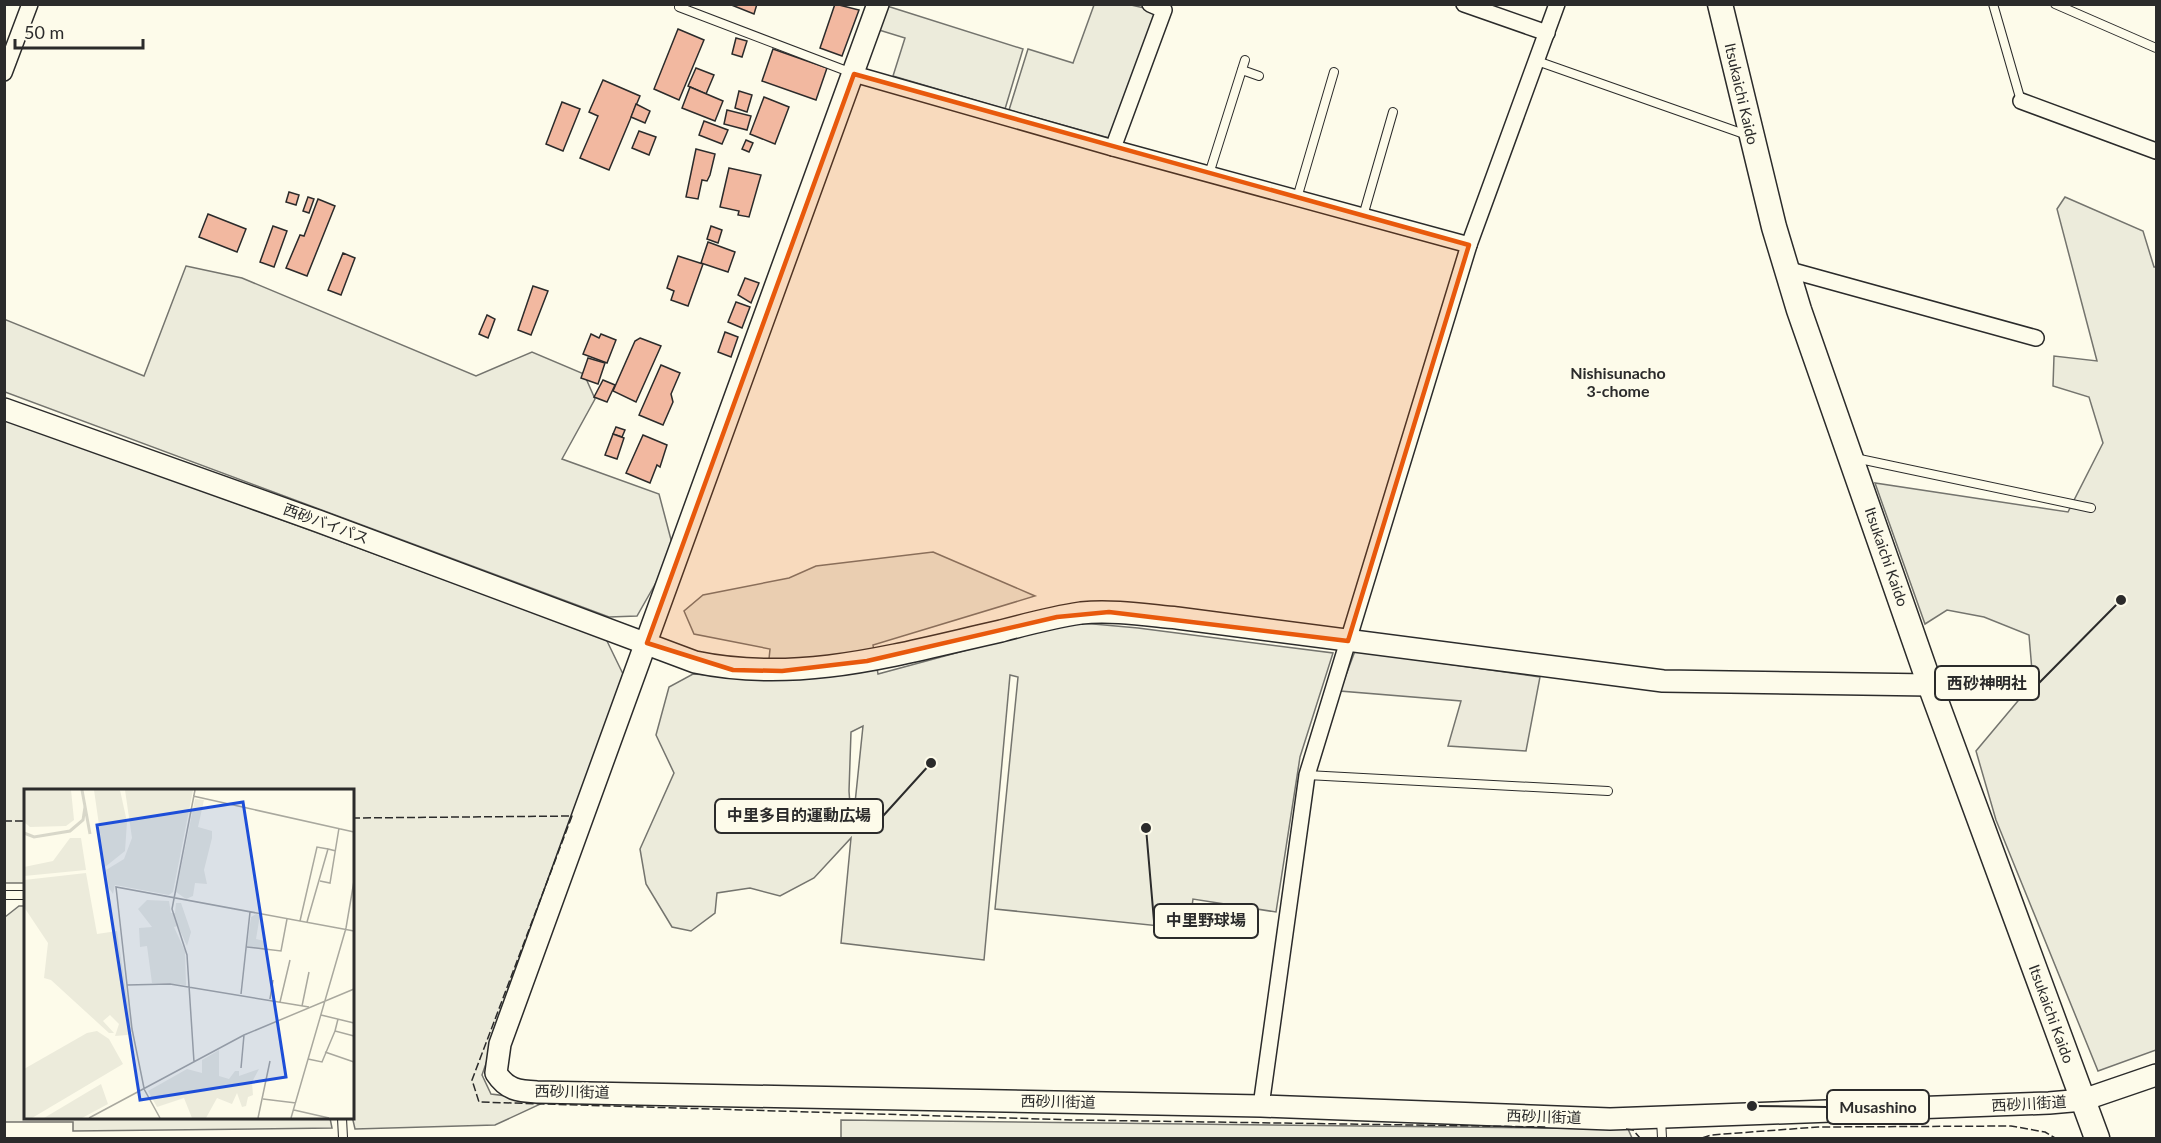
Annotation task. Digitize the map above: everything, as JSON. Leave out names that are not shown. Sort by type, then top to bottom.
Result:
[{"type":"main road","name":"Itsukaichi Kaido","points":[[1720,4],[1751,137],[1786,269],[1930,685],[2097,1138]]},
{"type":"street","points":[[4,73],[30,4]]},
{"type":"street","name":"西砂川街道","points":[[878,4],[500,1044],[496,1073],[504,1084],[515,1090],[537,1092],[1261,1106],[1610,1119],[1662,1129],[2083,1100],[2157,1075]]},
{"type":"street","points":[[1113,148],[1164,10],[1150,4]]},
{"type":"street","points":[[1464,4],[1547,33]]},
{"type":"street","points":[[1261,1106],[1307,775],[1469,245],[1557,4]]},
{"type":"street","points":[[854,74],[1113,148],[1469,245]]},
{"type":"street","points":[[2021,101],[2157,151]]},
{"type":"street","points":[[1786,269],[2036,338]]},
{"type":"street","name":"西砂バイパス","points":[[4,409],[318,521],[695,662],[724,668],[782,671],[867,661],[1058,617],[1109,612],[1177,618],[1663,681],[1930,685]]},
{"type":"lane","points":[[1993,4],[2021,101]]},
{"type":"lane","points":[[2055,4],[2157,48]]},
{"type":"lane","points":[[679,7],[854,74]]},
{"type":"lane","points":[[1209,174],[1245,60]]},
{"type":"lane","points":[[1536,61],[1751,137]]},
{"type":"lane","points":[[1242,70],[1259,75]]},
{"type":"lane","points":[[1296,198],[1334,72]]},
{"type":"lane","points":[[1363,216],[1393,112]]},
{"type":"lane","points":[[1851,457],[2091,508]]},
{"type":"lane","points":[[1307,775],[1608,791]]},
{"type":"lane","points":[[4,895],[24,895]]},
{"type":"lane","points":[[342,1119],[343,1138]]},
{"type":"highlighted area","points":[[854,74],[1469,245],[1348,641],[1109,612],[1057,617],[867,661],[782,671],[733,670],[647,643]]},
{"type":"shaded area","points":[[1094,5],[1131,5],[1158,11],[1109,138],[1009,110],[1028,49],[1073,63]]},
{"type":"shaded area","points":[[887,6],[1023,49],[1005,109],[893,76],[905,38],[879,30]]},
{"type":"shaded area","points":[[2065,197],[2143,231],[2154,267],[2156,267],[2156,1050],[2098,1071],[1996,820],[1976,751],[2033,683],[2029,635],[1984,617],[1947,610],[1925,624],[1875,483],[2068,512],[2103,443],[2089,397],[2053,386],[2054,356],[2097,361],[2057,209]]},
{"type":"shaded area","points":[[186,266],[242,278],[476,376],[532,352],[584,374],[595,399],[562,459],[659,494],[674,551],[637,616],[609,617],[5,392],[4,319],[144,376]]},
{"type":"shaded area","points":[[4,418],[606,639],[623,674],[482,1075],[491,1094],[547,1101],[495,1125],[355,1129],[353,1119],[354,789],[24,789],[24,883],[5,883]]},
{"type":"shaded area","points":[[933,552],[1035,596],[873,645],[878,674],[1071,622],[1138,628],[1333,653],[1300,757],[1276,912],[1193,899],[1189,929],[995,909],[1018,677],[1010,675],[984,960],[841,943],[851,838],[814,878],[780,896],[750,888],[717,893],[715,913],[691,931],[672,927],[646,884],[640,849],[674,773],[656,735],[669,687],[693,674],[767,679],[770,649],[694,634],[684,611],[703,595],[789,578],[816,566]],"holes":[[[863,726],[852,832],[849,791],[851,732]]]},
{"type":"shaded area","points":[[1355,651],[1540,677],[1526,751],[1448,746],[1461,701],[1340,691]]},
{"type":"shaded area","points":[[19,906],[24,906],[24,1119],[330,1119],[332,1128],[73,1131],[73,1122],[5,1122],[5,917]]},
{"type":"shaded area","points":[[841,1120],[1628,1129],[1632,1138],[841,1138]]},
{"type":"building","points":[[729,4],[757,4],[754,14]]},
{"type":"building","points":[[835,4],[859,10],[842,56],[820,48]]},
{"type":"building","points":[[678,29],[704,40],[679,100],[654,89]]},
{"type":"building","points":[[736,38],[747,41],[742,57],[732,54]]},
{"type":"building","points":[[773,49],[827,68],[816,100],[762,81]]},
{"type":"building","points":[[696,68],[714,75],[706,94],[688,86]]},
{"type":"building","points":[[603,80],[640,96],[609,170],[580,158],[598,116],[589,112]]},
{"type":"building","points":[[690,87],[723,101],[715,121],[682,108]]},
{"type":"building","points":[[739,91],[752,95],[747,112],[735,108]]},
{"type":"building","points":[[764,97],[789,107],[775,144],[750,134]]},
{"type":"building","points":[[562,102],[580,109],[563,151],[546,144]]},
{"type":"building","points":[[636,104],[650,111],[645,123],[631,117]]},
{"type":"building","points":[[727,110],[751,116],[747,130],[724,124]]},
{"type":"building","points":[[704,121],[728,130],[722,144],[699,135]]},
{"type":"building","points":[[639,131],[656,137],[649,155],[632,148]]},
{"type":"building","points":[[746,140],[753,143],[749,152],[742,149]]},
{"type":"building","points":[[696,149],[715,154],[707,181],[702,180],[698,199],[686,197]]},
{"type":"building","points":[[729,168],[761,175],[749,217],[738,215],[739,211],[720,207]]},
{"type":"building","points":[[289,192],[299,195],[296,205],[286,202]]},
{"type":"building","points":[[308,197],[314,199],[309,213],[303,211]]},
{"type":"building","points":[[318,199],[335,206],[307,276],[286,268],[300,235],[304,236]]},
{"type":"building","points":[[208,214],[246,229],[237,252],[199,237]]},
{"type":"building","points":[[273,226],[287,231],[274,267],[260,262]]},
{"type":"building","points":[[711,226],[722,230],[718,243],[707,239]]},
{"type":"building","points":[[708,242],[735,252],[728,272],[701,263]]},
{"type":"building","points":[[343,253],[355,258],[341,295],[328,290]]},
{"type":"building","points":[[678,256],[703,264],[688,306],[671,300],[674,291],[667,288]]},
{"type":"building","points":[[745,278],[759,283],[751,303],[738,295]]},
{"type":"building","points":[[533,286],[548,291],[531,335],[518,330]]},
{"type":"building","points":[[736,302],[750,307],[742,328],[728,322]]},
{"type":"building","points":[[487,315],[495,319],[488,338],[479,334]]},
{"type":"building","points":[[725,332],[738,337],[731,357],[718,352]]},
{"type":"building","points":[[591,334],[599,338],[601,334],[616,340],[607,363],[583,354]]},
{"type":"building","points":[[640,338],[661,346],[636,402],[613,391],[635,341]]},
{"type":"building","points":[[588,358],[605,363],[598,384],[581,378]]},
{"type":"building","points":[[661,365],[680,373],[671,394],[673,402],[663,425],[639,415]]},
{"type":"building","points":[[603,380],[615,385],[607,402],[594,397]]},
{"type":"building","points":[[616,427],[625,430],[622,437],[613,434]]},
{"type":"building","points":[[613,434],[624,438],[617,459],[605,455]]},
{"type":"building","points":[[643,435],[667,445],[660,467],[657,465],[650,483],[626,473]]},
{"type":"fence","points":[[354,818],[572,816],[472,1080],[479,1102],[1076,1120],[1548,1127]]},
{"type":"fence","points":[[4,821],[24,821]]},
{"type":"fence","points":[[1702,1138],[1711,1135],[1818,1127],[2011,1126],[2045,1132],[2055,1138]]},
{"type":"fence","points":[[1626,1129],[1633,1130],[1640,1138]]},
{"type":"place","name":"西砂神明社","points":[[2121,600]]},
{"type":"place","name":"中里多目的運動広場","points":[[931,763]]},
{"type":"place","name":"中里野球場","points":[[1146,828]]},
{"type":"place","name":"Musashino","points":[[1752,1106]]},
{"type":"district","name":"Nishisunacho 3-chome","points":[[1618,382]]}]
